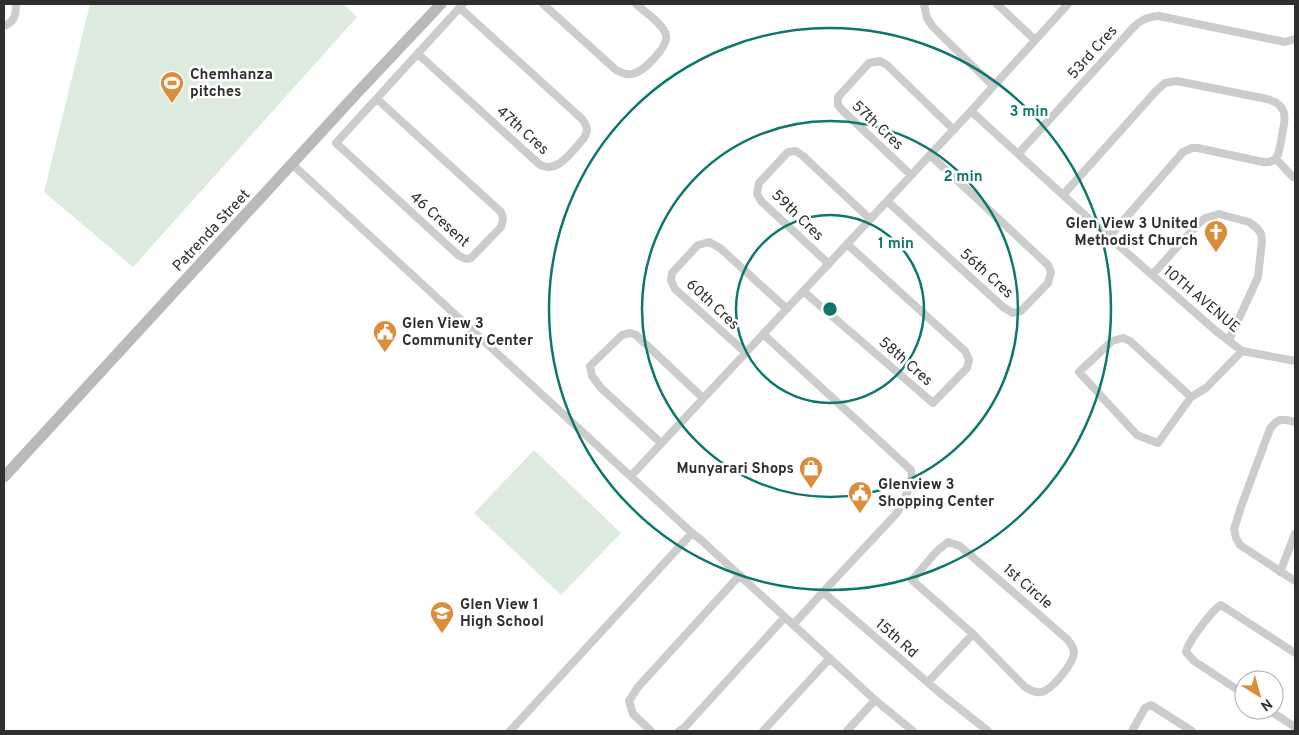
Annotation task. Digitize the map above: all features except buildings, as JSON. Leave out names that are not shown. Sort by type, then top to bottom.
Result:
[{"type":"street","points":[[4,26],[14,18],[16,4]]},
{"type":"street","name":"Patrenda Street","points":[[4,477],[441,4]]},
{"type":"street","points":[[543,4],[616,70],[622,73],[634,74],[644,68],[663,48],[666,40],[666,34],[663,29],[636,4]]},
{"type":"street","points":[[925,4],[926,18],[933,28],[993,86]]},
{"type":"street","points":[[997,4],[1035,40]]},
{"type":"street","points":[[631,476],[954,130],[1068,4]]},
{"type":"street","points":[[377,99],[462,6]]},
{"type":"street","name":"47th Cres","points":[[418,54],[543,167],[553,167],[558,164],[584,138],[587,134],[587,129],[582,119],[462,6]]},
{"type":"street","name":"53rd Cres","points":[[1018,154],[1131,30],[1145,18],[1159,16],[1286,42],[1295,39]]},
{"type":"street","name":"57th Cres","points":[[911,175],[838,105],[838,98],[869,63],[880,61],[887,66],[954,130]]},
{"type":"street","points":[[1063,195],[1160,86],[1171,81],[1267,99],[1280,104],[1286,118],[1280,151],[1276,159],[1263,162],[1198,148],[1188,150],[1179,156],[1109,237]]},
{"type":"street","name":"46 Cresent","points":[[377,99],[501,212],[504,221],[501,227],[471,258],[463,258],[458,255],[336,143],[377,99]]},
{"type":"street","name":"10TH AVENUE","points":[[971,111],[1109,237],[1216,331],[1242,351],[1295,361]]},
{"type":"street","name":"59th Cres","points":[[829,264],[761,201],[757,194],[759,183],[788,152],[796,151],[870,219]]},
{"type":"street","name":"56th Cres","points":[[887,201],[1003,307],[1013,313],[1021,311],[1048,283],[1051,272],[1048,265],[930,155]]},
{"type":"street","points":[[1276,159],[1293,177]]},
{"type":"street","points":[[292,164],[692,533],[875,700],[913,731]]},
{"type":"street","points":[[1152,275],[1205,218],[1219,214],[1249,222],[1257,228],[1261,234],[1262,241],[1258,277],[1229,340]]},
{"type":"street","name":"60th Cres","points":[[746,353],[675,289],[670,280],[672,273],[698,245],[709,242],[720,248],[787,309]]},
{"type":"street","name":"58th Cres","points":[[803,291],[933,403],[967,368],[969,360],[965,351],[847,244]]},
{"type":"street","points":[[661,443],[600,388],[592,376],[590,366],[622,335],[630,333],[636,335],[703,398]]},
{"type":"street","points":[[763,334],[911,470],[912,480],[896,514],[793,624]]},
{"type":"street","points":[[1191,397],[1130,341],[1122,338],[1112,342],[1079,372],[1137,435],[1158,443],[1191,397],[1206,388],[1242,351]]},
{"type":"street","points":[[1295,422],[1283,419],[1275,422],[1270,429],[1234,530],[1240,545],[1295,582]]},
{"type":"street","points":[[510,731],[692,533]]},
{"type":"street","points":[[1280,572],[1295,534]]},
{"type":"street","name":"1st Circle","points":[[948,542],[960,546],[1067,639],[1072,646],[1074,654],[1068,666],[1048,690],[1033,692],[1025,688],[973,634],[912,580],[936,552],[948,542]]},
{"type":"street","points":[[651,731],[632,714],[629,701],[638,687],[740,575]]},
{"type":"street","name":"15th Rd","points":[[823,592],[988,731]]},
{"type":"street","points":[[1234,687],[1194,661],[1186,652],[1188,645],[1214,609],[1221,605],[1295,654]]},
{"type":"street","points":[[679,731],[684,728],[785,617]]},
{"type":"street","points":[[928,682],[973,634]]},
{"type":"street","points":[[763,731],[830,658]]},
{"type":"street","points":[[847,731],[875,700]]},
{"type":"street","points":[[1132,731],[1145,708],[1151,705],[1192,731]]},
{"type":"street","points":[[1284,720],[1295,727]]},
{"type":"green space","name":"Chemhanza pitches","points":[[90,4],[343,4],[357,17],[133,267],[44,192]]},
{"type":"green space","points":[[534,450],[621,533],[561,595],[474,513]]},
{"type":"place","name":"Chemhanza pitches","points":[[172,104]]},
{"type":"place","name":"Glen View 3 United Methodist Church","points":[[1216,253]]},
{"type":"place","name":"Glen View 3 Community Center","points":[[385,353]]},
{"type":"place","name":"Munyarari Shops","points":[[811,489]]},
{"type":"place","name":"Glenview 3 Shopping Center","points":[[860,514]]},
{"type":"place","name":"Glen View 1 High School","points":[[442,634]]}]
